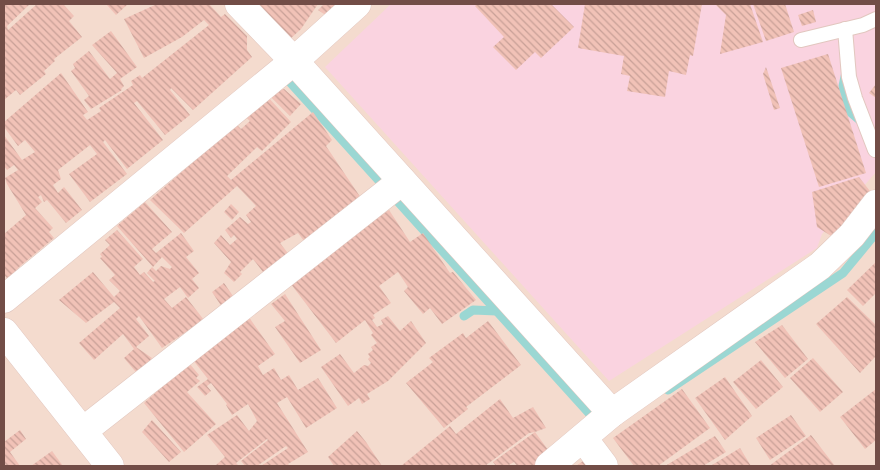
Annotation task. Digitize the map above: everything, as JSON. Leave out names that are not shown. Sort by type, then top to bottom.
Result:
[{"type":"street","points":[[239,4],[294,61],[612,413]]},
{"type":"street","points":[[4,299],[294,61],[357,4]]},
{"type":"street","points":[[83,431],[402,181]]},
{"type":"street","points":[[549,466],[612,413],[820,266],[852,234],[876,204]]},
{"type":"street","points":[[4,332],[110,466]]},
{"type":"street","points":[[583,438],[604,466]]},
{"type":"lane","points":[[801,40],[863,26],[876,18]]},
{"type":"lane","points":[[845,29],[849,76],[855,98],[876,150]]},
{"type":"shaded area","points":[[4,4],[876,4],[876,466],[4,466]]},
{"type":"shaded area","points":[[391,4],[876,4],[876,172],[822,234],[817,248],[609,381],[325,67]]},
{"type":"building","points":[[4,4],[30,4],[7,26],[8,30],[37,4],[63,4],[74,16],[69,21],[82,37],[54,59],[55,61],[44,71],[46,74],[20,95],[16,90],[4,100]]},
{"type":"building","points":[[106,4],[128,4],[116,15]]},
{"type":"building","points":[[157,4],[209,4],[221,17],[225,14],[247,36],[247,50],[252,57],[193,110],[171,88],[170,90],[190,115],[165,135],[137,101],[134,103],[163,140],[127,169],[105,140],[103,142],[127,174],[90,202],[69,174],[97,154],[90,145],[58,170],[61,179],[53,185],[58,193],[64,187],[82,210],[66,223],[47,200],[44,202],[41,195],[38,197],[42,202],[35,208],[53,228],[49,232],[54,238],[19,267],[8,279],[4,275],[4,234],[26,215],[5,178],[18,170],[14,165],[7,170],[4,166],[4,135],[22,160],[35,152],[25,140],[18,146],[4,127],[4,122],[61,73],[88,112],[83,115],[87,120],[101,111],[99,108],[133,85],[131,81],[140,75],[142,78],[209,25],[204,20],[182,37],[144,58],[124,19]]},
{"type":"building","points":[[253,4],[318,4],[301,29],[289,40]]},
{"type":"building","points":[[324,4],[334,4],[342,11],[333,20],[318,10]]},
{"type":"building","points":[[477,4],[551,4],[574,27],[541,58],[535,52],[516,70],[493,47],[504,37],[475,6]]},
{"type":"building","points":[[585,4],[702,4],[693,56],[690,55],[686,75],[669,71],[665,97],[627,91],[630,76],[621,74],[624,56],[578,48]]},
{"type":"building","points":[[750,4],[763,42],[720,54],[726,15],[716,5]]},
{"type":"building","points":[[753,4],[785,4],[794,32],[766,41]]},
{"type":"building","points":[[813,10],[816,22],[802,26],[798,15]]},
{"type":"building","points":[[111,31],[137,67],[120,79],[124,86],[122,90],[91,109],[84,100],[89,96],[71,71],[75,68],[73,64],[89,51],[110,79],[117,73],[92,45]]},
{"type":"building","points":[[828,54],[866,173],[819,187],[781,68]]},
{"type":"building","points":[[766,67],[780,108],[774,110],[763,74]]},
{"type":"building","points":[[876,84],[876,98],[869,93]]},
{"type":"building","points":[[284,89],[301,104],[290,116],[266,92]]},
{"type":"building","points":[[265,94],[291,122],[262,151],[257,147],[227,176],[231,180],[313,112],[332,140],[326,146],[363,201],[307,245],[298,233],[280,243],[290,256],[266,276],[253,259],[240,272],[242,274],[234,282],[224,273],[231,262],[214,243],[221,235],[230,245],[237,239],[234,235],[231,238],[225,230],[240,217],[248,224],[251,222],[246,215],[256,206],[237,186],[184,233],[150,200],[236,124],[241,129],[250,121],[245,116]]},
{"type":"building","points":[[859,177],[873,195],[836,239],[817,227],[812,192]]},
{"type":"building","points":[[145,202],[172,232],[152,249],[156,253],[181,233],[194,251],[186,257],[199,273],[192,279],[199,288],[188,298],[180,287],[164,299],[172,308],[186,297],[204,320],[162,348],[139,316],[136,319],[149,336],[136,347],[152,358],[140,377],[124,358],[134,349],[123,334],[94,360],[79,343],[120,308],[114,302],[86,323],[59,300],[93,272],[114,297],[120,291],[109,280],[115,275],[100,258],[102,257],[100,254],[110,245],[105,240],[117,230],[143,259],[134,267],[140,275],[144,272],[153,282],[155,281],[147,273],[152,267],[156,271],[161,266],[170,269],[172,267],[162,257],[153,267],[117,226]]},
{"type":"building","points":[[231,204],[239,212],[232,220],[224,212]]},
{"type":"building","points":[[389,210],[410,242],[423,233],[450,273],[453,272],[476,300],[442,324],[430,308],[423,314],[404,291],[408,287],[398,272],[379,286],[391,303],[373,315],[375,318],[372,320],[377,327],[383,324],[381,320],[388,316],[400,331],[411,321],[426,343],[388,381],[367,394],[370,399],[362,404],[359,398],[348,406],[321,367],[340,354],[354,373],[364,365],[368,366],[371,363],[368,359],[370,357],[368,354],[373,350],[371,347],[377,343],[371,335],[373,333],[365,320],[336,343],[287,279]]},
{"type":"building","points":[[876,262],[876,293],[863,306],[847,290]]},
{"type":"building","points":[[224,283],[235,299],[222,307],[212,292]]},
{"type":"building","points":[[285,294],[321,350],[300,363],[275,327],[285,321],[271,304]]},
{"type":"building","points":[[847,297],[876,325],[876,356],[860,373],[816,324]]},
{"type":"building","points":[[248,316],[275,354],[258,366],[263,375],[274,368],[281,380],[289,375],[298,390],[318,378],[337,408],[306,428],[287,397],[277,403],[308,452],[288,464],[290,466],[261,466],[288,448],[286,446],[257,466],[245,466],[241,461],[267,439],[236,463],[239,466],[216,465],[225,457],[207,435],[237,415],[249,431],[257,421],[248,404],[232,415],[227,404],[211,383],[207,386],[211,391],[205,396],[197,387],[208,379],[193,360]]},
{"type":"building","points":[[488,321],[521,365],[466,407],[468,409],[444,428],[406,383],[433,362],[429,358],[463,333],[466,338]]},
{"type":"building","points":[[782,325],[808,359],[785,378],[755,342]]},
{"type":"building","points":[[813,358],[843,392],[820,412],[790,378]]},
{"type":"building","points":[[761,360],[783,387],[756,409],[733,382]]},
{"type":"building","points":[[189,363],[199,375],[196,378],[200,381],[187,392],[216,424],[184,452],[144,403]]},
{"type":"building","points":[[725,377],[752,416],[725,440],[695,398]]},
{"type":"building","points":[[682,389],[710,428],[658,466],[634,466],[613,438]]},
{"type":"building","points":[[876,389],[876,440],[865,449],[840,417]]},
{"type":"building","points":[[500,399],[513,418],[533,407],[546,428],[529,433],[485,466],[401,466],[450,426],[456,434]]},
{"type":"building","points":[[791,415],[806,436],[770,460],[756,438]]},
{"type":"building","points":[[152,420],[181,452],[169,462],[142,432]]},
{"type":"building","points":[[20,430],[26,439],[10,452],[20,466],[4,466],[4,442]]},
{"type":"building","points":[[357,431],[382,466],[334,466],[328,457]]},
{"type":"building","points":[[535,432],[554,458],[542,466],[517,466],[514,462],[507,466],[496,466],[493,462]]},
{"type":"building","points":[[811,435],[835,466],[769,466]]},
{"type":"building","points":[[715,436],[726,452],[703,466],[665,466]]},
{"type":"building","points":[[740,448],[751,466],[712,465]]},
{"type":"building","points":[[52,451],[63,466],[31,466]]},
{"type":"building","points":[[586,459],[591,466],[576,466]]},
{"type":"waterway","points":[[846,72],[843,86],[849,111],[862,122]]},
{"type":"waterway","points":[[280,78],[288,80],[597,422]]},
{"type":"waterway","points":[[668,390],[843,273],[876,233]]},
{"type":"waterway","points":[[464,316],[473,310],[497,311]]}]
